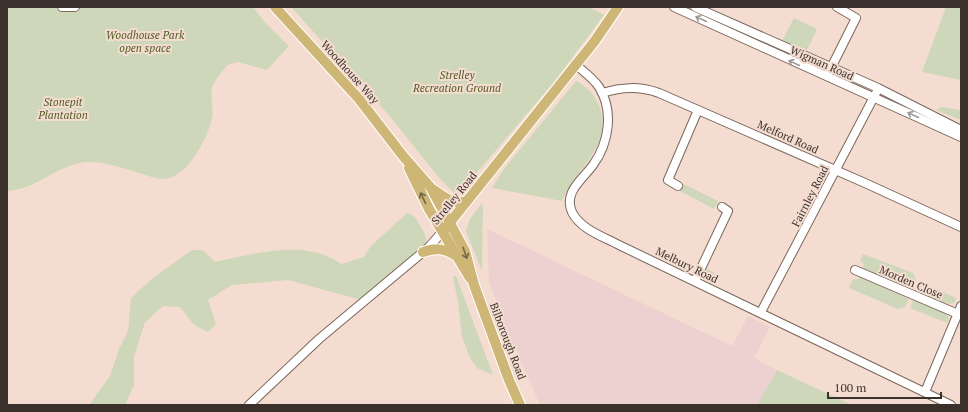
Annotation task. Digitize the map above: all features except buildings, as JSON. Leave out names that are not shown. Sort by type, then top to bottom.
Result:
[{"type":"main road","name":"Woodhouse Way","points":[[275,7],[359,99],[403,156],[431,188],[451,222]]},
{"type":"main road","name":"Strelley Road","points":[[443,231],[594,42],[618,7]]},
{"type":"main road","name":"Woodhouse Way","points":[[403,156],[429,209],[443,231]]},
{"type":"main road","points":[[431,188],[453,202],[460,203],[468,201]]},
{"type":"main road","name":"Bilborough Road","points":[[451,222],[465,250],[474,285],[509,380],[520,405]]},
{"type":"main road","name":"Bilborough Road","points":[[443,231],[455,256],[474,285]]},
{"type":"main road","points":[[422,252],[439,248],[449,251],[455,256]]},
{"type":"street","points":[[62,7],[75,7]]},
{"type":"street","name":"Wigman Road","points":[[674,7],[827,78],[874,97],[961,137]]},
{"type":"street","name":"Wigman Road","points":[[695,7],[878,88],[961,130]]},
{"type":"street","points":[[827,78],[856,18],[837,7]]},
{"type":"street","name":"Melbury Road","points":[[575,64],[599,86],[607,109],[607,138],[596,161],[572,193],[570,204],[573,213],[582,223],[594,232],[695,282],[761,312],[952,405]]},
{"type":"street","name":"Melford Road","points":[[602,93],[630,87],[645,88],[836,170],[961,227]]},
{"type":"street","name":"Fairnley Road","points":[[761,312],[878,88]]},
{"type":"street","points":[[678,186],[668,180],[698,110]]},
{"type":"street","points":[[695,282],[728,211],[722,207]]},
{"type":"street","name":"Strelley Road","points":[[249,405],[279,375],[319,339],[422,252],[443,231]]},
{"type":"street","name":"Morden Close","points":[[855,270],[959,310]]},
{"type":"street","points":[[925,392],[959,310]]},
{"type":"shaded area","points":[[487,229],[732,346],[748,316],[770,327],[754,358],[777,370],[757,405],[540,405],[510,337],[489,282]]},
{"type":"green space","name":"Stonepit Plantation","points":[[7,7],[49,7],[76,12],[80,7],[253,7],[263,20],[289,46],[267,70],[238,62],[227,65],[212,88],[212,118],[206,136],[195,156],[188,165],[172,177],[163,179],[107,164],[86,162],[75,164],[55,172],[37,182],[17,190],[7,191]]},
{"type":"green space","name":"Strelley Recreation Ground","points":[[291,7],[589,7],[604,15],[554,82],[457,196],[441,180],[387,113]]},
{"type":"green space","points":[[946,7],[961,7],[961,80],[922,72]]},
{"type":"green space","points":[[794,18],[817,29],[806,52],[782,41]]},
{"type":"green space","points":[[576,81],[588,89],[593,95],[600,108],[603,122],[597,147],[568,189],[562,201],[492,188],[503,170]]},
{"type":"green space","points":[[941,107],[961,110],[961,120],[936,110]]},
{"type":"green space","points":[[682,183],[718,201],[714,209],[678,190]]},
{"type":"green space","points":[[482,203],[482,271],[466,231],[470,219]]},
{"type":"green space","points":[[407,213],[414,216],[424,232],[427,244],[361,300],[288,280],[232,285],[208,300],[216,324],[208,332],[194,325],[180,307],[163,306],[145,322],[134,357],[134,385],[125,405],[89,405],[110,376],[119,349],[128,331],[131,298],[154,277],[192,250],[203,250],[215,262],[263,252],[296,250],[327,256],[341,264],[364,257],[370,247]]},
{"type":"green space","points":[[863,254],[913,273],[916,280],[914,286],[905,287],[865,270],[863,268],[864,264],[860,261]]},
{"type":"green space","points":[[705,268],[716,274],[711,284],[706,281],[703,275]]},
{"type":"green space","points":[[456,276],[493,375],[477,368],[470,358],[462,337],[458,302],[453,277]]},
{"type":"green space","points":[[860,276],[909,299],[905,307],[898,309],[849,288],[853,279],[858,279]]},
{"type":"green space","points":[[919,281],[956,298],[954,303],[944,303],[915,288]]},
{"type":"green space","points":[[918,300],[946,313],[949,319],[947,323],[910,308],[913,301]]},
{"type":"green space","points":[[777,370],[852,405],[757,405]]},
{"type":"park label","name":"Woodhouse Park open space","points":[[145,41]]}]
